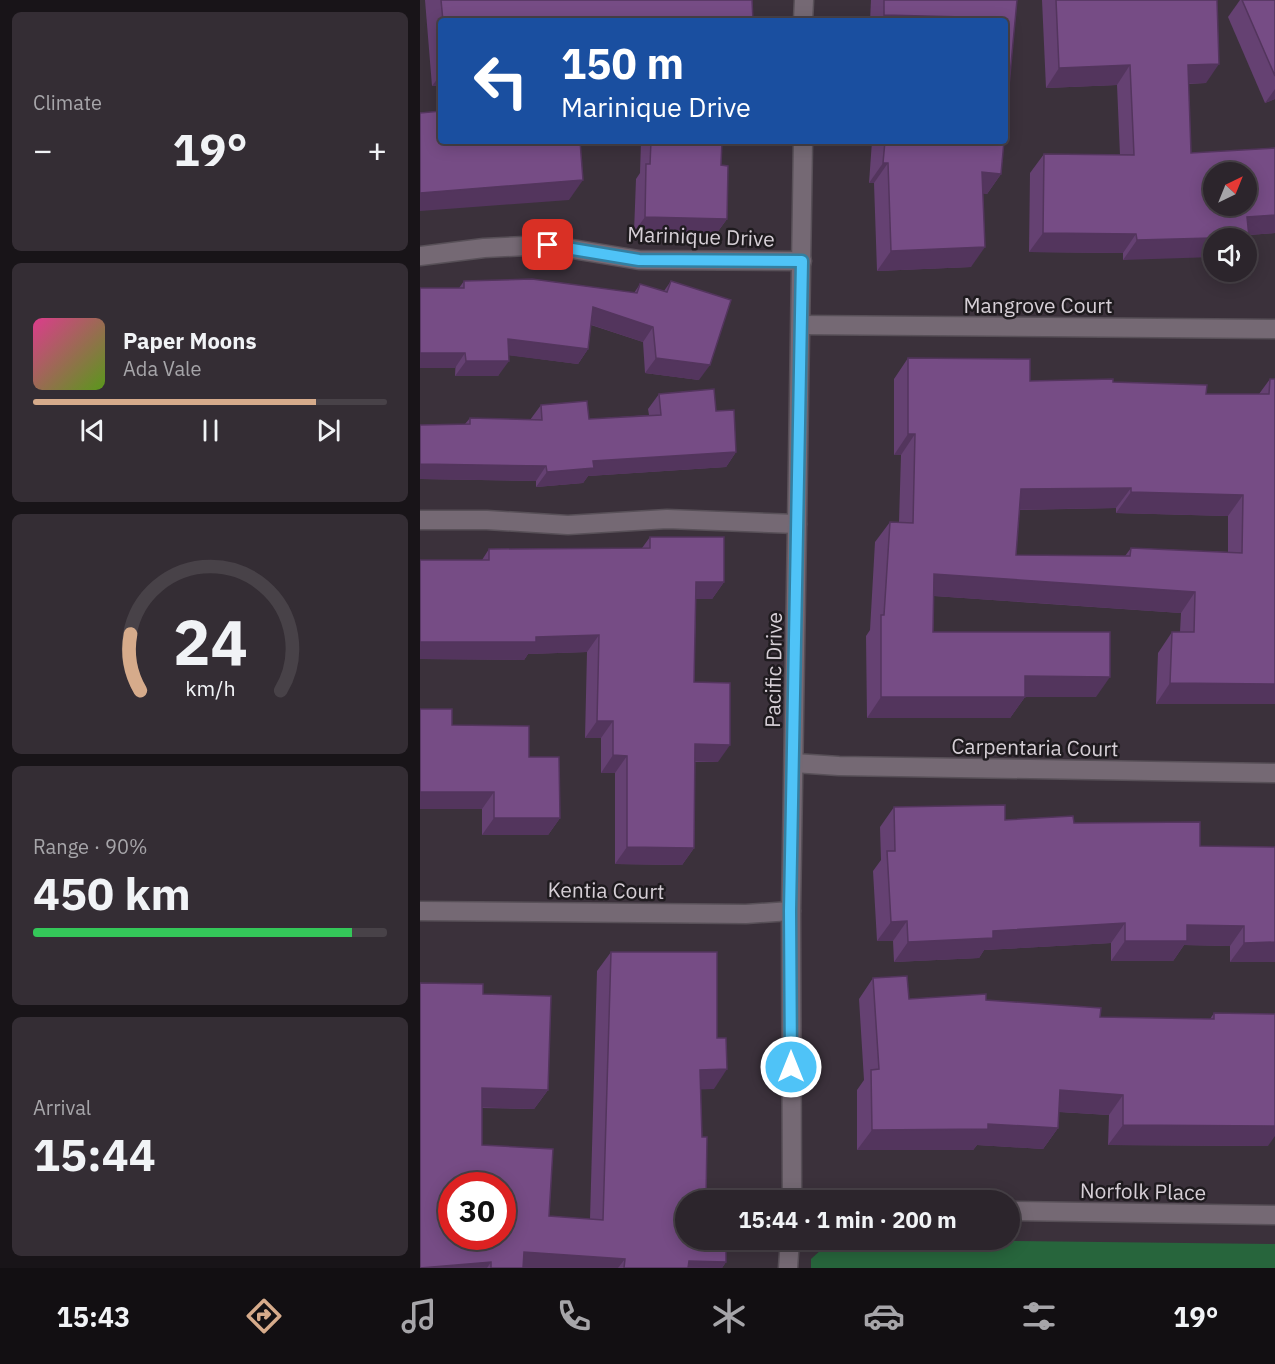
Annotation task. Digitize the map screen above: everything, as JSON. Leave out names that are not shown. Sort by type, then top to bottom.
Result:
[{"type":"street","points":[[803,18],[804,0]]},
{"type":"street","name":"Pacific Drive","points":[[792,1190],[790,911],[801,325],[802,144]]},
{"type":"street","name":"Marinique Drive","points":[[420,256],[484,248],[548,245],[639,260],[802,261]]},
{"type":"street","name":"Mangrove Court","points":[[801,325],[1275,329]]},
{"type":"street","points":[[420,520],[487,520],[568,525],[667,519],[797,524]]},
{"type":"street","name":"Carpentaria Court","points":[[794,763],[839,766],[1275,773]]},
{"type":"street","name":"Kentia Court","points":[[420,911],[746,914],[790,911]]},
{"type":"street","name":"Norfolk Place","points":[[1020,1211],[1275,1215]]},
{"type":"street","points":[[788,1268],[789,1250]]},
{"type":"green space","points":[[1020,1241],[1275,1244],[1275,1268],[811,1268],[811,1259],[821,1250],[1020,1250]]},
{"type":"building","points":[[441,0],[752,0],[753,18],[443,18]]},
{"type":"building","points":[[884,0],[1017,0],[1008,97],[1008,18],[884,15]]},
{"type":"building","points":[[1056,0],[1217,0],[1219,64],[1188,65],[1191,153],[1275,148],[1275,215],[1247,217],[1248,228],[1203,228],[1203,238],[1137,240],[1136,234],[1043,233],[1044,154],[1134,155],[1130,65],[1059,68]]},
{"type":"building","points":[[1242,0],[1275,0],[1275,76]]},
{"type":"building","points":[[438,111],[438,144],[580,144],[583,180],[420,193],[420,113]]},
{"type":"building","points":[[651,144],[722,144],[721,165],[728,166],[727,219],[645,217],[646,164],[650,164]]},
{"type":"building","points":[[885,144],[1004,144],[1001,174],[982,172],[985,247],[891,251],[888,163],[883,163]]},
{"type":"building","points":[[532,279],[637,293],[640,284],[667,292],[671,281],[731,300],[710,365],[656,358],[653,327],[593,307],[588,349],[508,339],[509,361],[466,361],[465,353],[420,353],[420,288],[464,288],[464,281]]},
{"type":"building","points":[[908,358],[1030,359],[1030,381],[1113,379],[1113,382],[1207,385],[1206,394],[1269,394],[1270,379],[1275,379],[1275,684],[1170,683],[1172,632],[1194,632],[1195,592],[934,574],[933,632],[1110,632],[1110,677],[1025,676],[1025,697],[881,697],[881,615],[884,615],[890,522],[913,523],[915,434],[908,434]],"holes":[[[1131,488],[1131,492],[1243,495],[1242,553],[1131,548],[1130,556],[1016,555],[1021,489]]]},
{"type":"building","points":[[714,389],[716,411],[734,410],[736,452],[593,461],[594,468],[547,472],[546,466],[420,464],[420,425],[470,424],[470,418],[542,420],[541,405],[587,401],[589,419],[661,415],[659,394]]},
{"type":"building","points":[[650,537],[724,537],[724,582],[696,582],[694,682],[730,683],[730,745],[695,744],[694,848],[627,847],[627,756],[613,755],[613,721],[597,721],[599,635],[536,637],[536,642],[420,642],[420,560],[489,560],[489,549],[650,548]]},
{"type":"building","points":[[420,709],[452,709],[452,725],[529,726],[529,757],[559,757],[560,818],[494,818],[494,792],[420,792]]},
{"type":"building","points":[[1005,805],[1005,820],[1073,816],[1074,823],[1200,822],[1200,846],[1275,847],[1275,942],[1244,943],[1244,926],[1187,925],[1187,941],[1125,941],[1125,923],[993,931],[993,938],[908,942],[907,921],[891,922],[887,851],[895,851],[894,807]]},
{"type":"building","points":[[611,952],[717,952],[717,1038],[726,1038],[727,1069],[700,1070],[702,1137],[707,1137],[706,1190],[675,1190],[675,1250],[726,1250],[726,1262],[689,1261],[688,1268],[624,1268],[625,1259],[524,1252],[523,1268],[491,1268],[491,1262],[420,1268],[420,983],[483,984],[483,994],[551,996],[548,1090],[482,1088],[482,1145],[553,1149],[549,1216],[603,1220]]},
{"type":"building","points":[[907,976],[909,999],[986,994],[986,1000],[1101,1008],[1100,1017],[1214,1019],[1214,1013],[1275,1014],[1275,1126],[1123,1125],[1123,1095],[1060,1090],[1058,1128],[988,1124],[988,1129],[872,1130],[871,1070],[879,1069],[873,978]]},
{"type":"route","points":[[548,245],[598,251],[639,260],[802,261],[790,911],[791,1067]]}]
